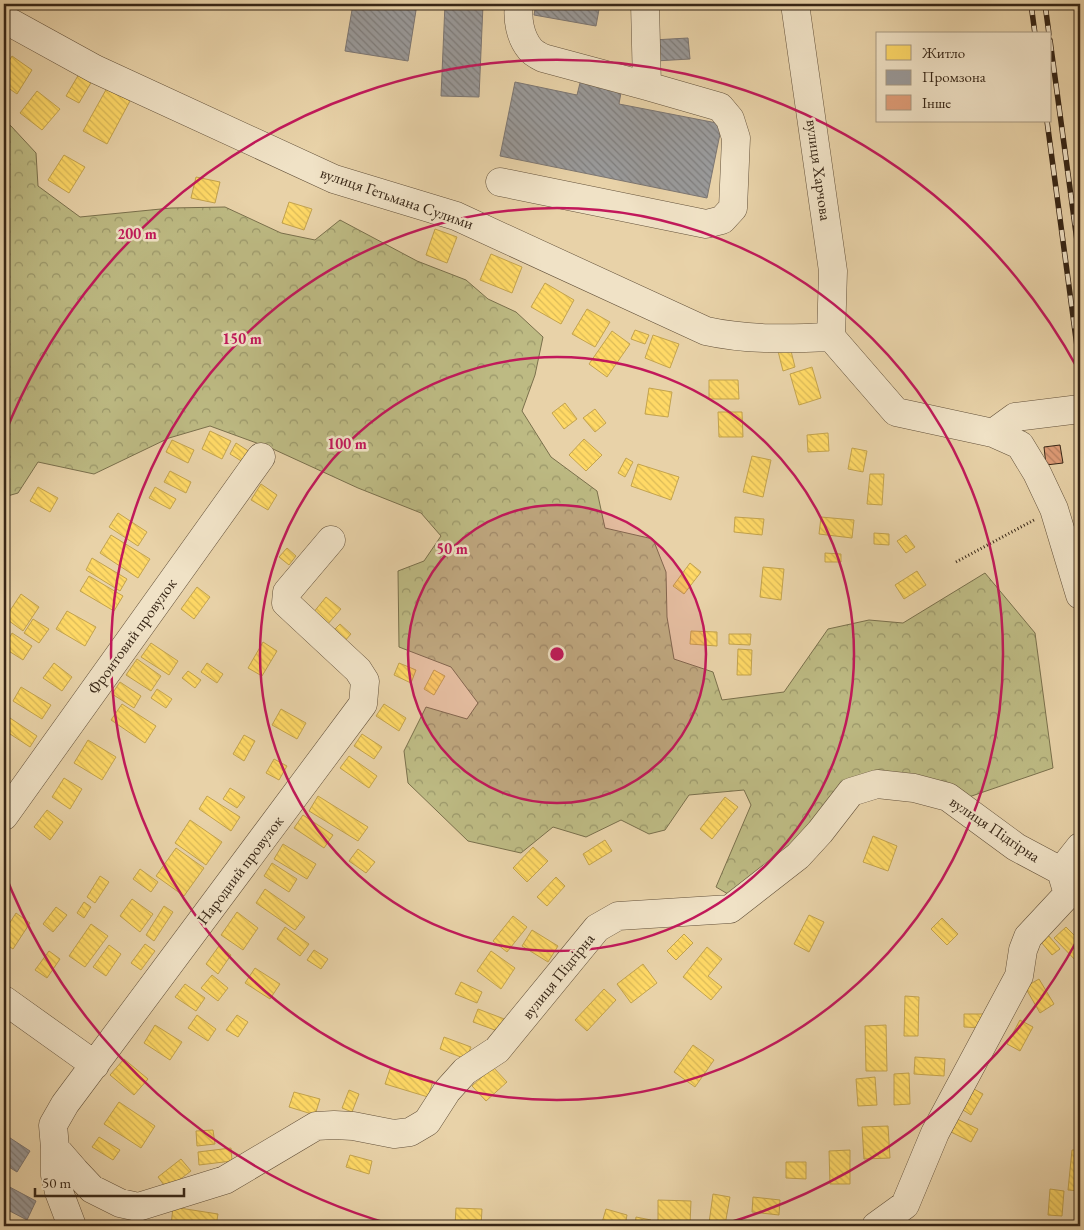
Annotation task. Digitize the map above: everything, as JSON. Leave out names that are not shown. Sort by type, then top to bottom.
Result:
[{"type":"street","points":[[500,182],[706,224],[722,220],[733,208],[736,138],[730,118],[720,107],[543,58],[531,50],[524,39],[520,26],[519,4]]},
{"type":"street","points":[[645,4],[647,86]]},
{"type":"street","name":"вулиця Харчова","points":[[795,4],[833,189],[831,337]]},
{"type":"street","name":"вулиця Гетьмана Сулими","points":[[4,19],[95,69],[334,179],[456,216],[706,331],[726,336],[800,339],[831,337]]},
{"type":"street","points":[[831,337],[896,412],[993,433],[1020,445],[1037,473],[1054,509],[1080,595]]},
{"type":"street","points":[[993,433],[1014,416],[1080,410]]},
{"type":"street","name":"Фронтовий провулок","points":[[4,816],[261,457]]},
{"type":"street","name":"Народний провулок","points":[[72,1226],[59,1192],[55,1175],[53,1125],[65,1104],[363,704],[365,682],[358,670],[286,604],[287,592],[331,540]]},
{"type":"street","name":"вулиця Підгірна","points":[[55,1148],[92,1189],[120,1203],[138,1207],[225,1180],[316,1126],[353,1126],[394,1134],[410,1132],[427,1122],[447,1091],[465,1071],[497,1050],[597,928],[618,916],[730,909],[798,856],[820,832],[851,792],[877,784],[914,788],[948,797],[1016,847],[1070,892]]},
{"type":"street","points":[[876,1226],[905,1205],[935,1132],[1019,976],[1023,950],[1028,937],[1070,892],[1080,847]]},
{"type":"street","points":[[4,1000],[95,1065]]},
{"type":"path","points":[[956,562],[1054,509]]},
{"type":"green space","points":[[4,122],[11,126],[36,153],[38,186],[80,217],[171,208],[225,207],[281,233],[315,240],[340,220],[417,261],[466,280],[488,299],[516,312],[543,337],[535,375],[522,411],[551,457],[597,491],[605,528],[653,539],[666,572],[667,617],[674,659],[713,672],[722,700],[784,692],[828,629],[869,620],[903,623],[985,573],[1035,633],[1053,768],[963,799],[876,778],[815,825],[733,897],[716,887],[751,805],[744,790],[689,795],[665,830],[649,834],[621,820],[586,837],[553,827],[521,853],[468,841],[408,783],[404,751],[426,707],[467,719],[478,703],[451,667],[399,647],[398,571],[424,561],[441,536],[421,513],[358,488],[273,449],[210,426],[169,438],[94,474],[38,462],[18,493],[4,497]]},
{"type":"building: Житло","points":[[12,56],[32,70],[17,94],[4,85],[4,69]]},
{"type":"building: Житло","points":[[79,74],[92,81],[79,103],[66,96]]},
{"type":"building: Житло","points":[[107,88],[130,101],[107,144],[83,131]]},
{"type":"building: Житло","points":[[37,91],[60,109],[42,130],[20,113]]},
{"type":"building: Житло","points":[[64,155],[85,167],[69,193],[48,180]]},
{"type":"building: Житло","points":[[196,177],[220,182],[215,203],[191,198]]},
{"type":"building: Житло","points":[[289,202],[312,209],[304,230],[282,223]]},
{"type":"building: Житло","points":[[435,229],[457,237],[447,263],[426,255]]},
{"type":"building: Житло","points":[[491,254],[522,267],[512,293],[480,280]]},
{"type":"building: Житло","points":[[545,283],[574,300],[561,324],[531,307]]},
{"type":"building: Житло","points":[[587,309],[610,322],[595,347],[572,334]]},
{"type":"building: Житло","points":[[635,330],[649,335],[645,344],[631,339]]},
{"type":"building: Житло","points":[[612,331],[630,344],[607,377],[589,364]]},
{"type":"building: Житло","points":[[653,335],[679,344],[670,368],[645,358]]},
{"type":"building: Житло","points":[[790,347],[795,367],[783,371],[778,351]]},
{"type":"building: Житло","points":[[812,367],[821,398],[799,405],[790,374]]},
{"type":"building: Житло","points":[[709,380],[738,380],[739,399],[709,399]]},
{"type":"building: Житло","points":[[649,388],[672,392],[668,417],[645,414]]},
{"type":"building: Житло","points":[[565,403],[577,419],[564,429],[552,413]]},
{"type":"building: Житло","points":[[595,409],[606,423],[595,432],[583,418]]},
{"type":"building: Житло","points":[[718,412],[742,412],[743,437],[719,437]]},
{"type":"building: Житло","points":[[210,431],[231,441],[222,459],[202,449]]},
{"type":"building: Житло","points":[[828,433],[829,451],[808,452],[807,435]]},
{"type":"building: Житло","points":[[584,439],[602,455],[586,471],[569,455]]},
{"type":"building: Житло","points":[[172,440],[194,450],[188,463],[166,452]]},
{"type":"building: Житло","points":[[236,443],[250,452],[243,462],[230,454]]},
{"type":"building: Житло","points":[[852,448],[867,451],[863,472],[848,469]]},
{"type":"building: Житло","points":[[752,456],[771,460],[763,497],[743,492]]},
{"type":"building: Житло","points":[[626,458],[633,462],[625,477],[618,473]]},
{"type":"building: Житло","points":[[638,464],[679,477],[671,500],[631,486]]},
{"type":"building: Житло","points":[[170,471],[191,482],[186,493],[164,482]]},
{"type":"building: Житло","points":[[870,474],[884,474],[882,505],[867,504]]},
{"type":"building: Житло","points":[[261,484],[277,495],[268,510],[251,500]]},
{"type":"building: Житло","points":[[38,487],[58,498],[50,512],[30,501]]},
{"type":"building: Житло","points":[[155,487],[176,499],[170,509],[149,498]]},
{"type":"building: Житло","points":[[118,513],[147,532],[138,546],[109,527]]},
{"type":"building: Житло","points":[[735,517],[764,519],[762,535],[734,532]]},
{"type":"building: Житло","points":[[821,517],[854,520],[852,538],[819,534]]},
{"type":"building: Житло","points":[[874,533],[889,534],[889,545],[874,544]]},
{"type":"building: Житло","points":[[111,535],[150,559],[138,578],[100,553]]},
{"type":"building: Житло","points":[[906,535],[915,547],[906,553],[897,541]]},
{"type":"building: Житло","points":[[287,548],[296,556],[289,565],[279,557]]},
{"type":"building: Житло","points":[[825,553],[841,554],[841,562],[825,562]]},
{"type":"building: Житло","points":[[92,558],[127,579],[120,591],[86,570]]},
{"type":"building: Житло","points":[[690,563],[701,572],[684,594],[673,586]]},
{"type":"building: Житло","points":[[763,567],[784,569],[781,600],[760,597]]},
{"type":"building: Житло","points":[[917,571],[926,585],[904,599],[895,585]]},
{"type":"building: Житло","points":[[89,576],[123,596],[114,611],[80,591]]},
{"type":"building: Житло","points":[[197,587],[210,597],[194,619],[181,609]]},
{"type":"building: Житло","points":[[21,594],[39,607],[23,631],[5,618]]},
{"type":"building: Житло","points":[[326,597],[341,609],[327,625],[313,613]]},
{"type":"building: Житло","points":[[67,611],[96,627],[85,646],[56,629]]},
{"type":"building: Житло","points":[[33,619],[49,629],[39,643],[24,633]]},
{"type":"building: Житло","points":[[340,624],[351,634],[343,643],[332,632]]},
{"type":"building: Житло","points":[[691,631],[717,632],[717,646],[690,644]]},
{"type":"building: Житло","points":[[12,633],[32,646],[23,660],[4,648]]},
{"type":"building: Житло","points":[[729,634],[751,634],[750,645],[729,644]]},
{"type":"building: Житло","points":[[263,642],[277,651],[262,676],[248,668]]},
{"type":"building: Житло","points":[[151,643],[178,661],[169,675],[141,657]]},
{"type":"building: Житло","points":[[738,649],[752,650],[751,675],[737,675]]},
{"type":"building: Житло","points":[[137,659],[161,676],[151,691],[126,675]]},
{"type":"building: Житло","points":[[54,663],[72,677],[62,691],[43,678]]},
{"type":"building: Житло","points":[[207,663],[223,674],[217,683],[201,672]]},
{"type":"building: Житло","points":[[399,663],[416,670],[411,683],[394,675]]},
{"type":"building: Житло","points":[[434,670],[445,676],[434,695],[424,689]]},
{"type":"building: Житло","points":[[188,671],[201,680],[195,688],[182,678]]},
{"type":"building: Житло","points":[[120,682],[141,696],[134,708],[112,694]]},
{"type":"building: Житло","points":[[21,687],[51,705],[42,719],[13,701]]},
{"type":"building: Житло","points":[[157,689],[172,699],[166,708],[151,698]]},
{"type":"building: Житло","points":[[122,704],[156,726],[145,743],[111,720]]},
{"type":"building: Житло","points":[[384,704],[406,718],[399,731],[376,716]]},
{"type":"building: Житло","points":[[281,709],[306,723],[297,739],[272,725]]},
{"type":"building: Житло","points":[[4,714],[37,736],[30,747],[4,730]]},
{"type":"building: Житло","points":[[362,734],[382,747],[374,759],[354,746]]},
{"type":"building: Житло","points":[[244,735],[255,741],[244,761],[233,754]]},
{"type":"building: Житло","points":[[88,740],[116,757],[102,780],[74,763]]},
{"type":"building: Житло","points":[[349,756],[377,776],[369,788],[340,768]]},
{"type":"building: Житло","points":[[274,759],[287,766],[279,780],[266,773]]},
{"type":"building: Житло","points":[[64,778],[82,789],[70,809],[52,797]]},
{"type":"building: Житло","points":[[230,788],[245,797],[237,808],[223,799]]},
{"type":"building: Житло","points":[[207,796],[240,817],[231,831],[199,809]]},
{"type":"building: Житло","points":[[318,796],[368,827],[358,841],[309,811]]},
{"type":"building: Житло","points":[[725,797],[738,807],[712,839],[700,829]]},
{"type":"building: Житло","points":[[47,810],[63,822],[50,840],[34,827]]},
{"type":"building: Житло","points":[[303,815],[333,835],[324,848],[294,828]]},
{"type":"building: Житло","points":[[190,820],[222,842],[206,865],[175,843]]},
{"type":"building: Житло","points":[[873,836],[897,846],[888,871],[863,862]]},
{"type":"building: Житло","points":[[605,840],[612,851],[589,865],[583,854]]},
{"type":"building: Житло","points":[[283,844],[316,864],[307,879],[274,859]]},
{"type":"building: Житло","points":[[533,847],[548,861],[527,882],[513,868]]},
{"type":"building: Житло","points":[[176,848],[204,868],[184,896],[156,876]]},
{"type":"building: Житло","points":[[358,849],[375,862],[366,873],[349,861]]},
{"type":"building: Житло","points":[[272,863],[297,879],[289,892],[264,876]]},
{"type":"building: Житло","points":[[140,869],[158,882],[151,892],[133,879]]},
{"type":"building: Житло","points":[[100,876],[109,882],[95,903],[87,897]]},
{"type":"building: Житло","points":[[556,877],[565,886],[547,906],[537,897]]},
{"type":"building: Житло","points":[[265,889],[305,917],[295,930],[256,903]]},
{"type":"building: Житло","points":[[132,899],[153,914],[140,932],[120,916]]},
{"type":"building: Житло","points":[[84,902],[91,907],[84,918],[77,913]]},
{"type":"building: Житло","points":[[164,906],[173,912],[154,941],[146,935]]},
{"type":"building: Житло","points":[[56,907],[67,915],[53,932],[43,924]]},
{"type":"building: Житло","points":[[237,912],[258,928],[243,950],[221,935]]},
{"type":"building: Житло","points":[[16,913],[30,923],[13,949],[4,943],[4,932]]},
{"type":"building: Житло","points":[[809,915],[824,922],[809,952],[794,944]]},
{"type":"building: Житло","points":[[513,916],[527,927],[507,952],[493,941]]},
{"type":"building: Житло","points":[[942,918],[958,934],[947,945],[931,929]]},
{"type":"building: Житло","points":[[91,924],[108,936],[85,967],[69,956]]},
{"type":"building: Житло","points":[[285,927],[309,944],[300,956],[277,939]]},
{"type":"building: Житло","points":[[1066,927],[1080,941],[1080,965],[1054,938]]},
{"type":"building: Житло","points":[[532,930],[558,946],[548,962],[522,946]]},
{"type":"building: Житло","points":[[684,934],[693,943],[676,960],[667,951]]},
{"type":"building: Житло","points":[[1048,935],[1060,949],[1052,955],[1041,942]]},
{"type":"building: Житло","points":[[145,944],[155,951],[141,970],[131,963]]},
{"type":"building: Житло","points":[[109,945],[121,954],[106,976],[93,967]]},
{"type":"building: Житло","points":[[219,946],[231,955],[218,974],[206,964]]},
{"type":"building: Житло","points":[[707,947],[722,959],[708,976],[722,987],[711,1000],[683,977]]},
{"type":"building: Житло","points":[[314,950],[328,959],[321,969],[307,960]]},
{"type":"building: Житло","points":[[49,951],[60,959],[47,978],[35,970]]},
{"type":"building: Житло","points":[[491,951],[515,968],[501,989],[477,971]]},
{"type":"building: Житло","points":[[643,964],[657,983],[631,1003],[617,984]]},
{"type":"building: Житло","points":[[255,968],[280,984],[270,999],[245,983]]},
{"type":"building: Житло","points":[[212,975],[228,988],[218,1001],[201,988]]},
{"type":"building: Житло","points":[[1039,979],[1054,1004],[1040,1013],[1025,987]]},
{"type":"building: Житло","points":[[461,982],[482,992],[477,1003],[455,994]]},
{"type":"building: Житло","points":[[185,984],[205,998],[196,1011],[175,997]]},
{"type":"building: Житло","points":[[604,989],[616,1000],[587,1031],[575,1020]]},
{"type":"building: Житло","points":[[905,996],[919,997],[918,1036],[904,1036]]},
{"type":"building: Житло","points":[[478,1009],[507,1020],[503,1033],[473,1022]]},
{"type":"building: Житло","points":[[964,1014],[985,1014],[985,1028],[964,1027]]},
{"type":"building: Житло","points":[[197,1015],[216,1029],[208,1041],[188,1028]]},
{"type":"building: Житло","points":[[237,1015],[248,1022],[238,1037],[226,1030]]},
{"type":"building: Житло","points":[[1020,1020],[1033,1027],[1020,1051],[1007,1044]]},
{"type":"building: Житло","points":[[155,1025],[182,1042],[170,1060],[144,1043]]},
{"type":"building: Житло","points":[[886,1025],[887,1071],[866,1071],[865,1026]]},
{"type":"building: Житло","points":[[444,1037],[471,1047],[466,1059],[440,1049]]},
{"type":"building: Житло","points":[[693,1045],[714,1060],[695,1087],[674,1072]]},
{"type":"building: Житло","points":[[915,1057],[945,1059],[944,1076],[914,1074]]},
{"type":"building: Житло","points":[[124,1059],[148,1079],[134,1095],[110,1075]]},
{"type":"building: Житло","points":[[493,1067],[507,1082],[486,1101],[472,1086]]},
{"type":"building: Житло","points":[[390,1069],[433,1081],[428,1097],[385,1084]]},
{"type":"building: Житло","points":[[909,1073],[910,1104],[894,1105],[894,1074]]},
{"type":"building: Житло","points":[[875,1077],[877,1105],[858,1106],[856,1079]]},
{"type":"building: Житло","points":[[974,1089],[983,1094],[971,1115],[963,1110]]},
{"type":"building: Житло","points":[[349,1090],[359,1094],[352,1112],[342,1108]]},
{"type":"building: Житло","points":[[294,1092],[320,1099],[315,1115],[289,1107]]},
{"type":"building: Житло","points":[[119,1102],[155,1126],[141,1148],[104,1124]]},
{"type":"building: Житло","points":[[957,1119],[978,1129],[971,1142],[951,1132]]},
{"type":"building: Житло","points":[[888,1126],[890,1158],[864,1159],[862,1127]]},
{"type":"building: Житло","points":[[213,1130],[215,1144],[197,1146],[196,1131]]},
{"type":"building: Житло","points":[[99,1137],[120,1150],[113,1160],[92,1147]]},
{"type":"building: Житло","points":[[231,1148],[232,1161],[199,1165],[198,1152]]},
{"type":"building: Житло","points":[[850,1150],[850,1184],[830,1184],[829,1151]]},
{"type":"building: Житло","points":[[1072,1150],[1080,1150],[1080,1191],[1068,1190]]},
{"type":"building: Житло","points":[[350,1155],[372,1161],[369,1174],[346,1167]]},
{"type":"building: Житло","points":[[181,1159],[191,1171],[167,1189],[158,1177]]},
{"type":"building: Житло","points":[[786,1162],[806,1162],[806,1179],[786,1178]]},
{"type":"building: Житло","points":[[1050,1189],[1064,1191],[1062,1216],[1048,1215]]},
{"type":"building: Житло","points":[[713,1194],[730,1197],[725,1225],[709,1223]]},
{"type":"building: Житло","points":[[753,1197],[780,1200],[779,1215],[752,1212]]},
{"type":"building: Житло","points":[[658,1200],[691,1201],[690,1224],[658,1223]]},
{"type":"building: Житло","points":[[173,1207],[218,1214],[216,1226],[171,1226]]},
{"type":"building: Житло","points":[[456,1208],[482,1209],[481,1226],[455,1226]]},
{"type":"building: Житло","points":[[606,1209],[627,1215],[625,1226],[601,1226]]},
{"type":"building: Житло","points":[[636,1217],[651,1220],[649,1226],[635,1226]]},
{"type":"building: Промзона","points":[[353,4],[417,4],[408,61],[345,51]]},
{"type":"building: Промзона","points":[[445,4],[483,5],[479,97],[441,96]]},
{"type":"building: Промзона","points":[[536,4],[600,4],[596,26],[534,15]]},
{"type":"building: Промзона","points":[[688,38],[690,59],[655,61],[653,40]]},
{"type":"building: Промзона","points":[[581,79],[622,87],[619,104],[722,124],[707,198],[500,156],[515,82],[577,95]]},
{"type":"building: Промзона","points":[[4,1134],[30,1151],[17,1172],[4,1164]]},
{"type":"building: Промзона","points":[[4,1184],[36,1201],[27,1220],[4,1208]]},
{"type":"building: Інше","points":[[1060,445],[1063,463],[1046,465],[1044,447]]},
{"type":"railway","points":[[1031,4],[1035,32]]},
{"type":"railway","points":[[1045,4],[1049,32]]},
{"type":"railway","points":[[1052,55],[1080,263]]},
{"type":"railway","points":[[1047,122],[1080,369]]}]
